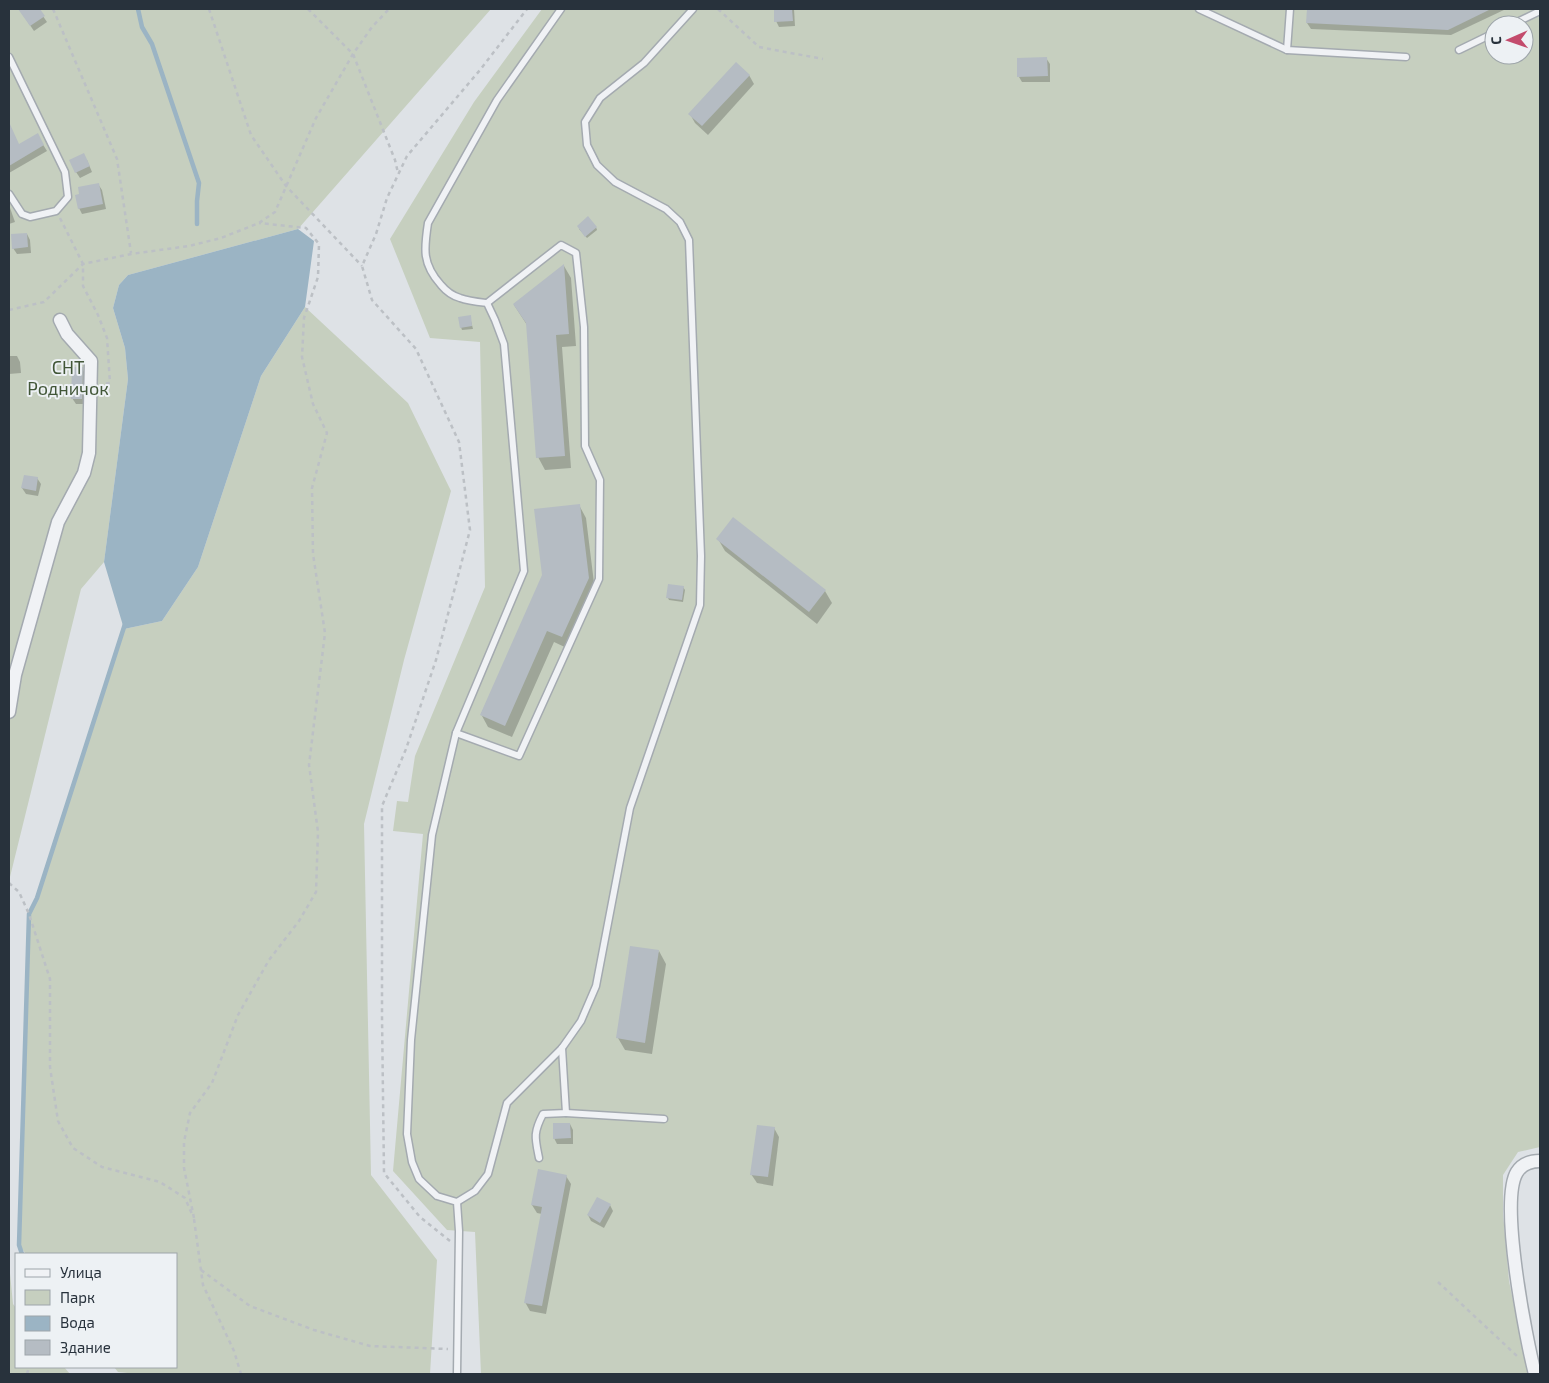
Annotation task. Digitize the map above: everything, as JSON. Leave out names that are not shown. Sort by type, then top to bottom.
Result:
[{"type":"street","points":[[9,712],[16,675],[58,522],[84,473],[89,453],[91,361],[67,334],[60,320]]},
{"type":"street","points":[[1535,1374],[1519,1293],[1510,1216],[1512,1190],[1517,1173],[1531,1161],[1540,1161]]},
{"type":"lane","points":[[487,304],[459,298],[445,290],[431,274],[426,259],[425,240],[428,223],[497,100],[561,9]]},
{"type":"lane","points":[[487,304],[504,344],[524,571],[456,733],[432,835],[411,1040],[407,1134],[412,1162],[419,1179],[437,1196],[457,1202],[475,1191],[488,1174],[507,1103],[562,1048],[581,1021],[596,986],[630,808],[700,605],[689,240],[680,222],[666,209],[615,182],[597,165],[587,145],[585,122],[600,98],[644,63],[694,9]]},
{"type":"lane","points":[[1199,9],[1287,50],[1406,57]]},
{"type":"lane","points":[[1287,50],[1290,9]]},
{"type":"lane","points":[[1459,50],[1484,39]]},
{"type":"lane","points":[[9,57],[65,172],[68,197],[56,211],[30,217],[22,214],[9,194]]},
{"type":"lane","points":[[456,733],[519,756],[599,579],[600,480],[585,446],[584,327],[576,253],[561,245],[487,304]]},
{"type":"lane","points":[[562,1048],[566,1113]]},
{"type":"lane","points":[[539,1158],[536,1128],[543,1114],[566,1113],[664,1119]]},
{"type":"lane","points":[[457,1202],[459,1231],[457,1374]]},
{"type":"path","points":[[54,9],[117,159],[131,254]]},
{"type":"path","points":[[209,9],[251,135],[286,186],[362,266],[372,300],[416,349],[459,442],[470,530],[436,660],[406,749],[382,806],[384,1173],[420,1217],[458,1249]]},
{"type":"path","points":[[308,9],[353,54],[395,160],[399,175]]},
{"type":"path","points":[[9,310],[44,302],[83,264],[131,254],[189,246],[221,238],[259,224],[275,212],[316,118],[353,54],[372,27],[389,9]]},
{"type":"path","points":[[362,266],[376,234],[387,198],[407,156],[480,70],[527,9]]},
{"type":"path","points":[[718,9],[759,47],[823,59]]},
{"type":"path","points":[[56,211],[83,264],[83,286],[107,338],[110,383]]},
{"type":"path","points":[[241,1374],[234,1351],[203,1285],[194,1218],[184,1168],[184,1142],[190,1113],[212,1083],[238,1015],[269,960],[299,921],[316,892],[318,832],[309,765],[325,634],[313,554],[312,488],[327,433],[313,404],[302,357],[304,318],[318,278],[319,244],[306,228],[259,224]]},
{"type":"path","points":[[9,883],[19,892],[30,914],[50,979],[50,1067],[58,1120],[73,1148],[102,1167],[160,1182],[185,1198],[194,1218]]},
{"type":"path","points":[[201,1270],[250,1306],[314,1330],[370,1346],[457,1349]]},
{"type":"path","points":[[1438,1282],[1522,1361]]},
{"type":"green space","name":"СНТ Родничок","points":[[9,9],[491,9],[298,229],[128,275],[119,285],[113,308],[125,348],[128,379],[104,562],[81,589],[9,881]]},
{"type":"green space","points":[[542,9],[1540,9],[1540,1147],[1518,1152],[1503,1175],[1503,1214],[1509,1281],[1528,1374],[481,1374],[475,1232],[447,1230],[393,1171],[423,834],[393,831],[397,801],[408,802],[415,756],[485,587],[480,342],[430,338],[390,239],[474,102]]},
{"type":"green space","points":[[305,307],[408,403],[451,491],[404,660],[364,824],[371,1175],[437,1260],[430,1374],[137,1374],[118,1372],[115,1368],[178,1368],[178,1253],[25,1253],[19,1245],[29,914],[37,898],[124,629],[162,621],[198,567],[261,376]]},
{"type":"green space","points":[[9,1263],[13,1304],[15,1307],[15,1368],[65,1368],[70,1374],[9,1374]]},
{"type":"water","points":[[298,229],[314,241],[305,307],[261,376],[198,567],[162,621],[124,629],[104,562],[128,379],[125,348],[113,308],[119,285],[128,275]]},
{"type":"building","points":[[18,9],[40,9],[45,16],[30,26]]},
{"type":"building","points":[[774,9],[792,9],[793,21],[774,22]]},
{"type":"building","points":[[1307,9],[1491,9],[1448,30],[1306,23]]},
{"type":"building","points":[[1047,57],[1048,76],[1017,77],[1017,58]]},
{"type":"building","points":[[736,62],[750,75],[702,126],[688,114]]},
{"type":"building","points":[[9,122],[19,144],[38,133],[44,145],[9,166]]},
{"type":"building","points":[[84,153],[90,166],[75,173],[69,160]]},
{"type":"building","points":[[99,183],[103,204],[78,209],[75,195],[79,194],[78,187]]},
{"type":"building","points":[[588,216],[597,227],[585,237],[577,226]]},
{"type":"building","points":[[27,233],[28,247],[12,249],[11,234]]},
{"type":"building","points":[[564,264],[569,334],[556,335],[565,456],[536,458],[526,323],[513,304]]},
{"type":"building","points":[[471,315],[472,326],[460,328],[458,317]]},
{"type":"building","points":[[72,367],[83,367],[82,399],[71,399]]},
{"type":"building","points":[[24,475],[38,477],[36,491],[21,488]]},
{"type":"building","points":[[580,504],[589,578],[562,637],[547,631],[505,726],[480,715],[542,575],[534,509]]},
{"type":"building","points":[[733,517],[826,590],[809,612],[716,539]]},
{"type":"building","points":[[668,584],[684,586],[682,600],[666,598]]},
{"type":"building","points":[[630,946],[659,950],[645,1043],[616,1038]]},
{"type":"building","points":[[553,1123],[570,1123],[571,1138],[553,1139]]},
{"type":"building","points":[[757,1125],[775,1127],[768,1177],[750,1175]]},
{"type":"building","points":[[538,1169],[567,1175],[542,1306],[524,1303],[542,1207],[531,1205]]},
{"type":"building","points":[[597,1197],[611,1204],[600,1223],[587,1215]]},
{"type":"waterway","points":[[138,9],[142,27],[152,44],[199,183],[197,224]]},
{"type":"waterway","points":[[22,1253],[19,1245],[29,914],[37,898],[125,624]]}]
